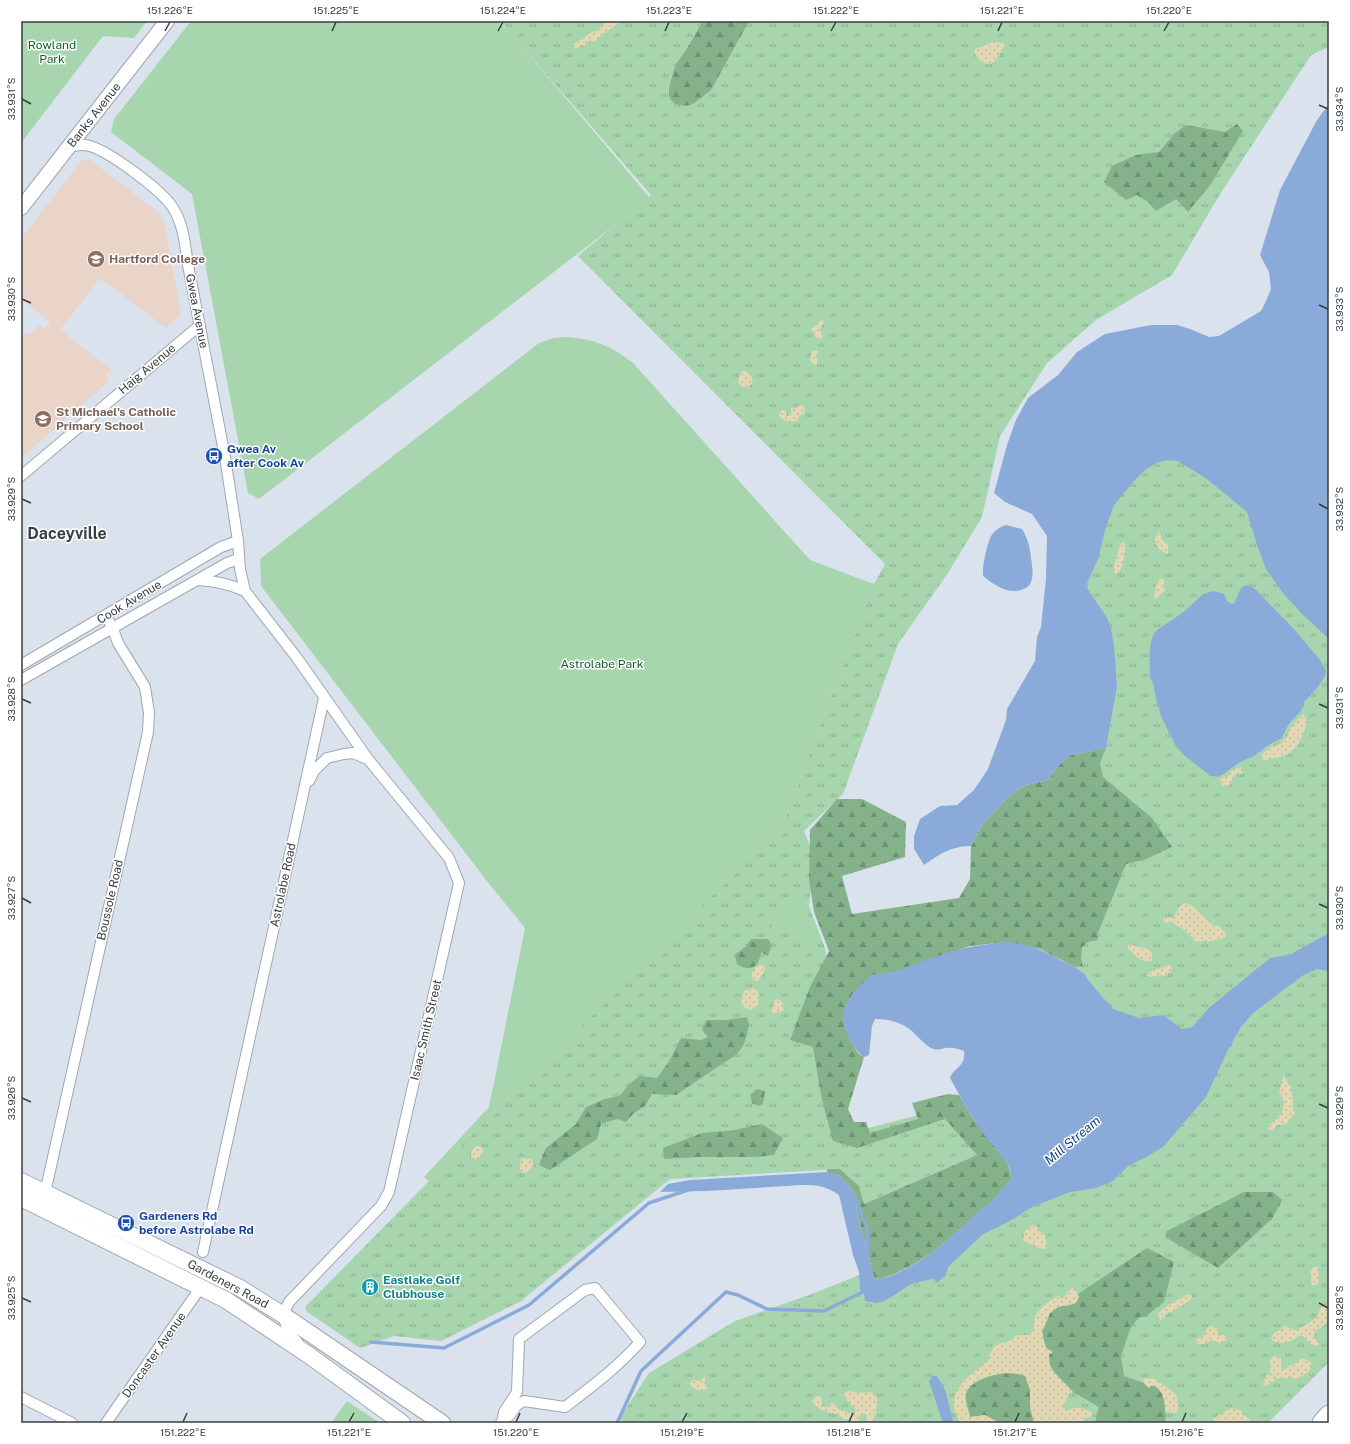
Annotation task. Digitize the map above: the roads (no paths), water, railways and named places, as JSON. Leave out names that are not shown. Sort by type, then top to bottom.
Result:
[{"type":"highway","points":[[1322,1423],[1329,1415]]},
{"type":"main road","name":"Gardeners Road","points":[[21,1181],[240,1288],[283,1315],[442,1423]]},
{"type":"main road","name":"Gardeners Road","points":[[21,1198],[226,1300],[310,1356],[402,1423]]},
{"type":"street","name":"Banks Avenue","points":[[21,198],[158,21]]},
{"type":"street","name":"Banks Avenue","points":[[21,208],[167,21]]},
{"type":"street","name":"Gwea Avenue","points":[[69,147],[82,145],[91,146],[115,159],[163,196],[176,213],[184,235],[225,457],[238,541]]},
{"type":"street","name":"Haig Avenue","points":[[21,476],[200,325]]},
{"type":"street","points":[[238,541],[240,569],[245,591],[297,658],[324,698]]},
{"type":"street","name":"Cook Avenue","points":[[21,665],[221,547],[238,541]]},
{"type":"street","name":"Cook Avenue","points":[[21,680],[227,563],[239,559]]},
{"type":"street","points":[[198,580],[218,582],[234,586],[245,591]]},
{"type":"street","name":"Boussole Road","points":[[45,1193],[148,732],[149,713],[145,687],[118,643],[106,616]]},
{"type":"street","name":"Isaac Smith Street","points":[[283,1315],[289,1302],[381,1206],[388,1192],[459,883],[449,858],[368,759],[324,698]]},
{"type":"street","name":"Astrolabe Road","points":[[203,1252],[324,698]]},
{"type":"street","points":[[302,796],[314,770],[327,758],[353,753],[368,759]]},
{"type":"street","name":"Doncaster Avenue","points":[[106,1423],[202,1287]]},
{"type":"street","points":[[595,1288],[640,1342],[601,1379],[565,1407],[524,1401],[517,1405],[509,1416],[502,1421],[504,1412],[517,1392],[519,1340],[585,1290],[595,1288]]},
{"type":"street","points":[[283,1315],[288,1331],[310,1356]]},
{"type":"street","points":[[21,1397],[72,1423]]},
{"type":"water","points":[[1329,104],[1329,639],[1302,614],[1283,593],[1266,569],[1247,512],[1207,479],[1178,461],[1167,460],[1156,463],[1144,471],[1134,481],[1114,505],[1105,530],[1098,559],[1086,586],[1106,616],[1111,628],[1114,647],[1117,686],[1106,748],[1071,755],[1059,765],[1048,780],[1026,785],[1010,795],[981,826],[971,846],[946,851],[924,865],[914,849],[914,836],[920,819],[940,806],[957,805],[974,790],[988,769],[1006,720],[1007,709],[1035,661],[1037,637],[1041,627],[1046,578],[1047,536],[1032,514],[1005,502],[994,493],[1007,445],[1016,420],[1028,398],[1058,375],[1077,352],[1105,334],[1151,325],[1177,325],[1209,337],[1219,336],[1261,311],[1271,289],[1269,272],[1260,255],[1280,190],[1317,120]]},
{"type":"water","points":[[1006,525],[1022,529],[1029,547],[1032,579],[1026,588],[1016,591],[1001,588],[983,576],[985,556],[991,536],[998,529]]},
{"type":"water","points":[[1245,585],[1255,589],[1293,628],[1320,660],[1326,671],[1325,676],[1318,687],[1304,702],[1301,711],[1288,725],[1282,738],[1267,746],[1254,756],[1240,762],[1222,775],[1210,776],[1185,756],[1175,745],[1161,716],[1153,683],[1150,678],[1150,646],[1157,630],[1185,611],[1203,594],[1213,591],[1224,594],[1228,602],[1234,604],[1241,588]]},
{"type":"water","points":[[1329,933],[1329,971],[1317,969],[1302,976],[1253,1013],[1241,1027],[1228,1050],[1206,1097],[1163,1147],[1128,1166],[1113,1181],[1096,1188],[1070,1192],[1032,1207],[1010,1221],[983,1234],[948,1267],[946,1275],[937,1283],[933,1278],[917,1282],[881,1302],[876,1303],[865,1301],[864,1292],[860,1290],[859,1272],[853,1255],[839,1195],[826,1188],[802,1185],[707,1191],[660,1192],[668,1184],[690,1180],[827,1172],[840,1176],[854,1192],[858,1217],[875,1280],[890,1276],[929,1255],[952,1236],[997,1196],[1011,1179],[1011,1171],[1008,1164],[982,1132],[950,1078],[962,1063],[964,1051],[955,1048],[938,1050],[933,1049],[903,1025],[893,1021],[875,1019],[872,1026],[869,1055],[864,1057],[856,1049],[846,1032],[843,1020],[844,1010],[846,1004],[854,993],[871,976],[895,972],[965,948],[1002,942],[1015,943],[1043,951],[1081,971],[1113,1009],[1139,1018],[1163,1015],[1182,1029],[1192,1027],[1210,1007],[1270,958],[1289,955]]},
{"type":"water","points":[[932,1376],[937,1376],[945,1390],[953,1420],[951,1423],[943,1423],[929,1381]]},
{"type":"waterway","points":[[371,1342],[444,1348],[529,1305],[649,1203],[688,1190]]},
{"type":"waterway","name":"Mill Stream","points":[[852,1196],[857,1201],[867,1229],[868,1258]]},
{"type":"waterway","points":[[617,1423],[641,1371],[726,1292],[738,1295],[767,1309],[824,1311],[867,1290]]},
{"type":"place","name":"Hartford College","points":[[96,259]]},
{"type":"place","name":"St Michael's Catholic Primary School","points":[[43,419]]},
{"type":"place","name":"Gwea Av after Cook Av","points":[[214,456]]},
{"type":"place","name":"Gardeners Rd before Astrolabe Rd","points":[[126,1223]]},
{"type":"place","name":"Eastlake Golf Clubhouse","points":[[370,1287]]},
{"type":"district","name":"Daceyville","points":[[67,533]]},
{"type":"park label","name":"Rowland Park","points":[[52,52]]},
{"type":"park label","name":"Astrolabe Park","points":[[602,664]]}]
